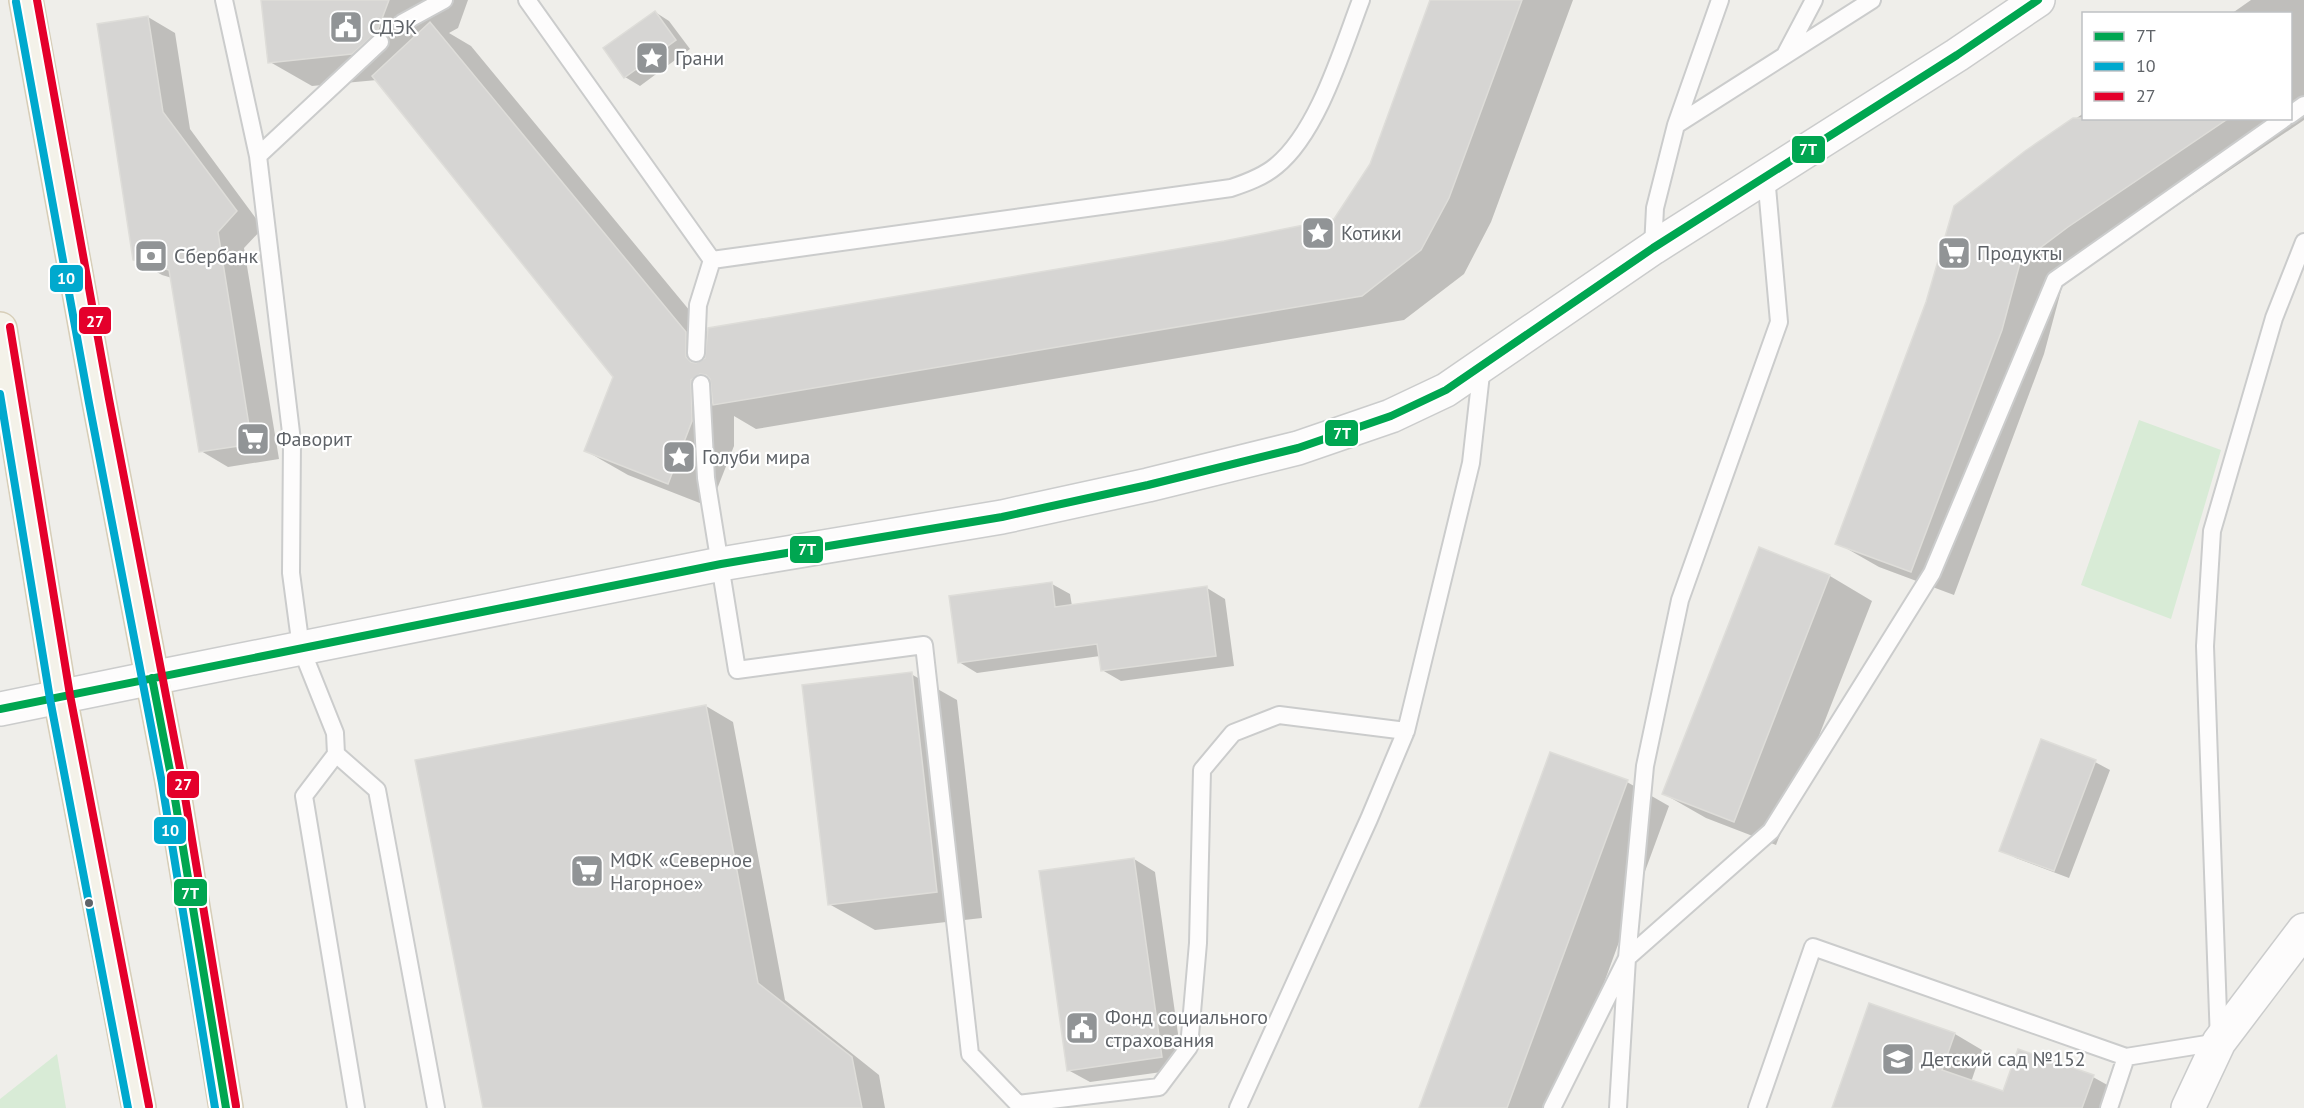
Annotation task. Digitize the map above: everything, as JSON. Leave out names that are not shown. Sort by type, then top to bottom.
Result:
[{"type":"main road","points":[[26,0],[99,401],[172,781],[226,1108]]},
{"type":"main road","points":[[0,329],[60,697],[139,1108]]},
{"type":"street","points":[[0,709],[721,564],[1002,517],[1148,485],[1298,448],[1391,416],[1446,390],[1653,248],[1957,55],[2038,0]]},
{"type":"street","points":[[2188,1108],[2219,1042],[2304,930]]},
{"type":"lane","points":[[224,0],[258,156],[292,441],[291,573],[301,648],[336,733],[336,754],[304,796],[356,1108]]},
{"type":"lane","points":[[402,23],[444,0]]},
{"type":"lane","points":[[527,0],[712,260]]},
{"type":"lane","points":[[712,260],[1231,188],[1253,180],[1276,166],[1297,142],[1323,101],[1361,0]]},
{"type":"lane","points":[[1653,248],[1655,208],[1676,125],[1720,0]]},
{"type":"lane","points":[[1785,56],[1814,0]]},
{"type":"lane","points":[[1676,125],[1872,0]]},
{"type":"lane","points":[[258,156],[380,42]]},
{"type":"lane","points":[[1552,1108],[1626,958],[1771,831],[1932,573],[2055,280],[2282,120]]},
{"type":"lane","points":[[1618,1108],[1626,958],[1645,766],[1680,600],[1779,322],[1766,176]]},
{"type":"lane","points":[[1757,1108],[1813,947],[2126,1058],[2219,1042],[2205,646],[2212,531],[2274,318],[2304,242]]},
{"type":"lane","points":[[696,353],[698,305],[712,260]]},
{"type":"lane","points":[[1238,1108],[1369,819],[1406,731],[1471,464],[1482,365]]},
{"type":"lane","points":[[700,384],[706,478],[737,670],[924,645],[970,1053],[1018,1104],[1159,1087],[1189,1047],[1198,944],[1202,770],[1233,733],[1279,715],[1406,731]]},
{"type":"lane","points":[[336,754],[376,790],[436,1108]]},
{"type":"lane","points":[[2109,1108],[2126,1058]]},
{"type":"green space","points":[[2139,420],[2221,450],[2171,619],[2081,585]]},
{"type":"green space","points":[[57,1054],[66,1108],[0,1108],[0,1099]]},
{"type":"building","points":[[261,0],[389,0],[377,32],[352,54],[268,63]]},
{"type":"building","points":[[1430,0],[1522,0],[1449,198],[1421,250],[1362,296],[713,405],[710,379],[700,374],[691,380],[692,421],[668,484],[584,451],[613,377],[372,76],[430,22],[686,332],[686,357],[696,363],[705,358],[708,328],[1224,241],[1334,219],[1370,164]]},
{"type":"building","points":[[655,11],[676,40],[624,78],[603,48]]},
{"type":"building","points":[[148,16],[163,112],[237,211],[218,232],[252,444],[199,452],[169,270],[133,260],[97,24]]},
{"type":"building","points":[[2073,118],[2082,118],[2082,120],[2226,120],[2068,227],[2020,263],[2002,330],[1911,572],[1835,544],[1926,302],[1954,206],[2025,151]]},
{"type":"building","points":[[1759,547],[1830,575],[1734,822],[1662,794]]},
{"type":"building","points":[[1052,582],[1055,607],[1207,586],[1216,656],[1101,671],[1097,644],[958,663],[949,596]]},
{"type":"building","points":[[912,672],[937,892],[828,905],[802,685]]},
{"type":"building","name":"МФК «Северное Нагорное»","points":[[706,705],[758,983],[852,1057],[862,1108],[483,1108],[415,760]]},
{"type":"building","points":[[2041,739],[2096,760],[2054,871],[1999,851]]},
{"type":"building","points":[[1550,752],[1628,780],[1507,1108],[1419,1108]]},
{"type":"building","points":[[1134,858],[1162,1057],[1067,1071],[1039,871]]},
{"type":"building","name":"Детский сад №152","points":[[1869,1003],[1955,1033],[1942,1070],[2003,1091],[2018,1049],[2094,1075],[2082,1108],[1832,1108]]},
{"type":"transit line","name":"27","points":[[37,0],[109,399],[182,779],[236,1106]]},
{"type":"transit line","name":"7Т","points":[[0,709],[721,564],[1002,517],[1148,485],[1298,448],[1391,416],[1446,390],[1653,248],[1957,55],[2038,0]]},
{"type":"transit line","name":"10","points":[[16,2],[89,403],[162,783],[215,1108]]},
{"type":"transit line","name":"27","points":[[10,327],[70,695],[149,1106]]},
{"type":"transit line","name":"10","points":[[0,394],[50,699],[128,1108]]},
{"type":"transit line","name":"7Т","points":[[152,678],[172,781],[226,1108]]},
{"type":"place","name":"СДЭК","points":[[346,27]]},
{"type":"place","name":"Грани","points":[[652,58]]},
{"type":"place","name":"Котики","points":[[1318,233]]},
{"type":"place","name":"Продукты","points":[[1954,253]]},
{"type":"place","name":"Сбербанк","points":[[151,256]]},
{"type":"place","name":"Фаворит","points":[[253,439]]},
{"type":"place","name":"Голуби мира","points":[[679,457]]},
{"type":"place","name":"МФК «Северное Нагорное»","points":[[587,871]]},
{"type":"place","name":"Фонд социального страхования","points":[[1082,1028]]},
{"type":"place","name":"Детский сад №152","points":[[1898,1059]]}]
